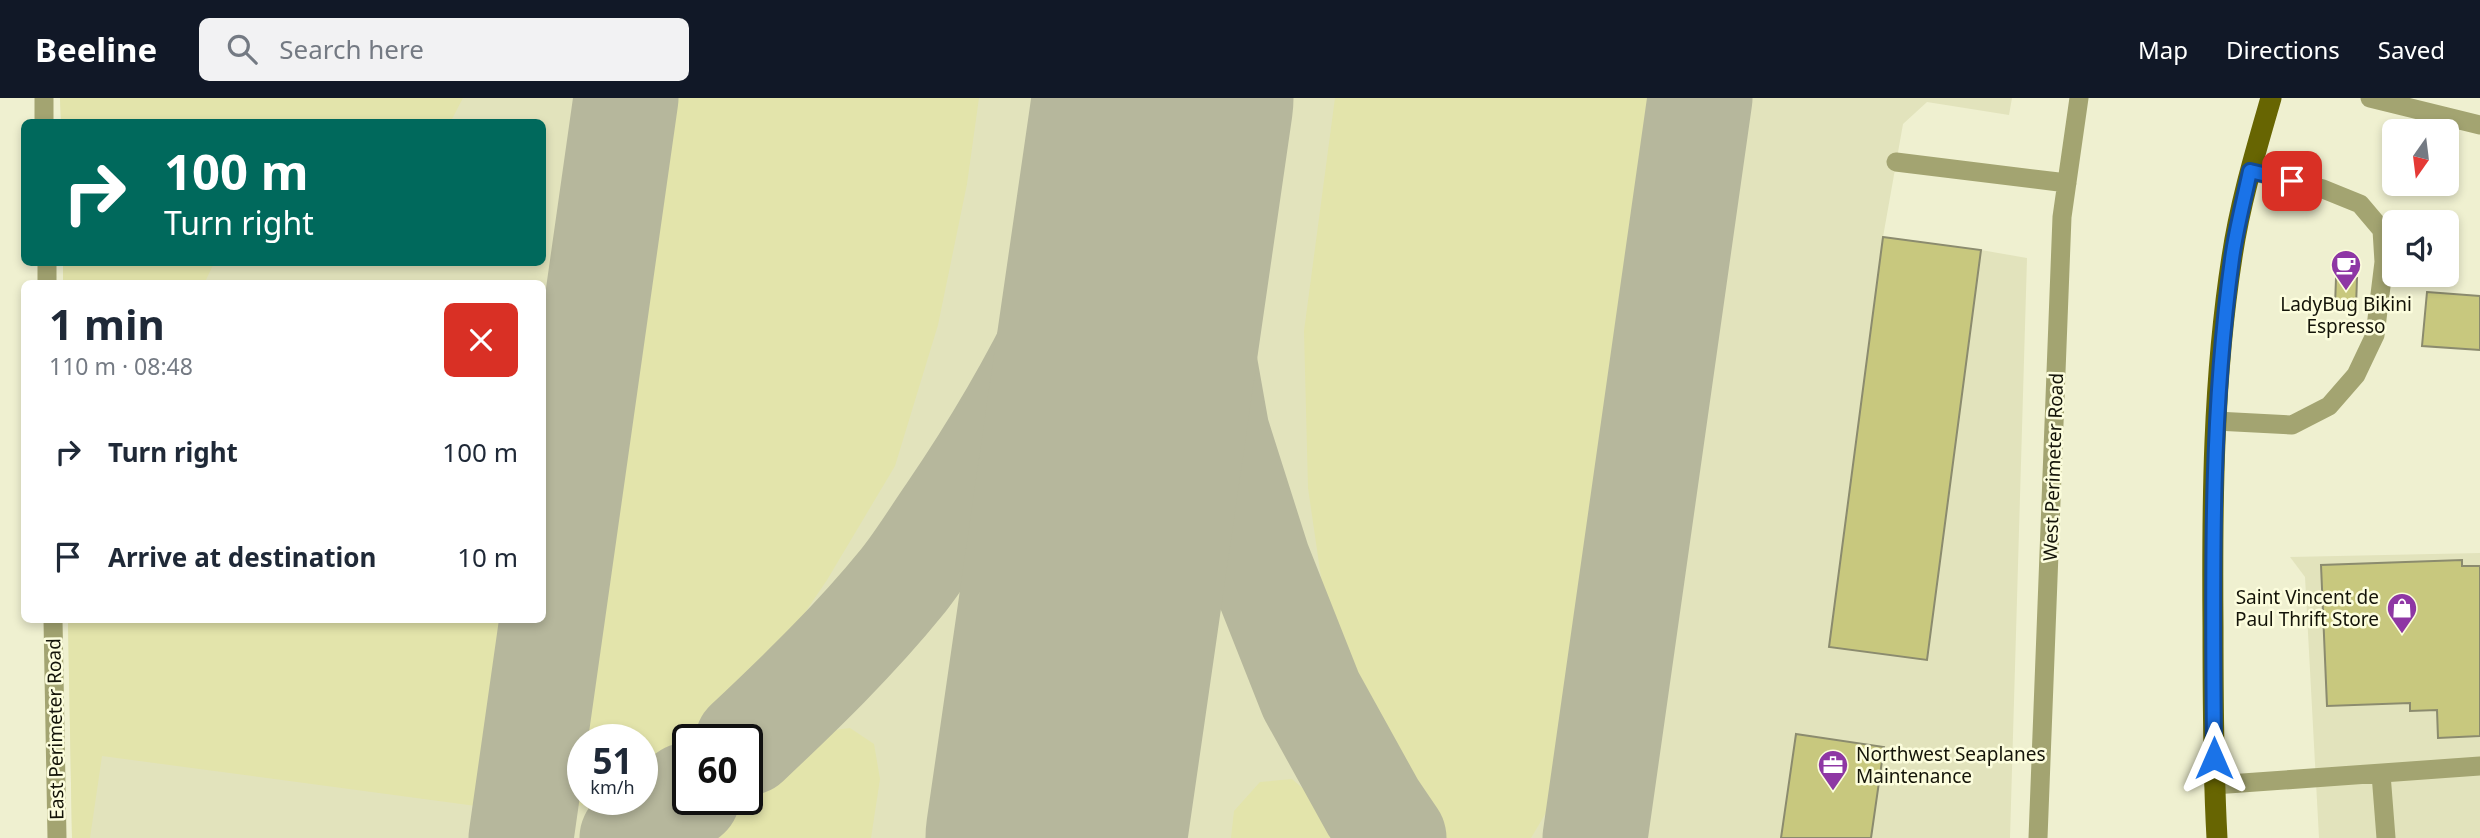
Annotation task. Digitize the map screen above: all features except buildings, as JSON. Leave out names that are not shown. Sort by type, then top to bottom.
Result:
[{"type":"main road","points":[[2217,838],[2214,785],[2212,515],[2216,421],[2232,256],[2250,171],[2272,98]]},
{"type":"lane","points":[[44,98],[44,119]]},
{"type":"lane","name":"West Perimeter Road","points":[[2038,838],[2062,217],[2079,98]]},
{"type":"lane","points":[[2370,98],[2480,125]]},
{"type":"lane","points":[[1896,162],[2067,183]]},
{"type":"lane","points":[[2216,421],[2292,425],[2329,406],[2356,375],[2375,335],[2384,262],[2382,230],[2360,204],[2323,190],[2250,171]]},
{"type":"lane","name":"East Perimeter Road","points":[[53,623],[57,838]]},
{"type":"lane","points":[[2214,785],[2480,766]]},
{"type":"lane","points":[[2381,774],[2386,838]]},
{"type":"shaded area","points":[[60,98],[2012,98],[2009,115],[1927,102],[1903,124],[1883,237],[2027,258],[2010,838],[72,838],[68,623],[546,623],[546,280],[63,280],[63,266],[546,266],[546,119],[61,119]]},
{"type":"shaded area","points":[[60,98],[463,98],[452,119],[61,119]]},
{"type":"shaded area","points":[[659,98],[979,98],[967,184],[938,325],[895,466],[827,580],[761,678],[704,724],[672,724],[672,750],[658,761],[658,724],[567,724],[567,792],[558,766]]},
{"type":"shaded area","points":[[1335,98],[1652,98],[1550,806],[1531,838],[1433,838],[1401,795],[1353,694],[1323,591],[1308,488],[1304,331]]},
{"type":"shaded area","points":[[63,266],[213,266],[206,280],[63,280]]},
{"type":"shaded area","points":[[546,369],[556,372],[546,443]]},
{"type":"shaded area","points":[[2480,553],[2480,838],[2319,838],[2305,577],[2290,557]]},
{"type":"shaded area","points":[[68,623],[519,623],[491,808],[102,756],[90,838],[72,838]]},
{"type":"shaded area","points":[[850,728],[874,744],[880,779],[871,838],[687,838],[715,815],[763,815],[763,773],[809,733]]},
{"type":"shaded area","points":[[1292,779],[1322,805],[1344,838],[1231,838],[1234,811],[1260,782]]},
{"type":"taxiway","points":[[521,838],[626,98]]},
{"type":"taxiway","points":[[763,727],[827,665],[902,582],[982,465],[1040,365],[1090,261],[1130,153],[1147,98]]},
{"type":"taxiway","points":[[1178,98],[1190,280],[1217,432],[1258,561],[1311,695],[1373,807],[1394,838]]},
{"type":"taxiway","points":[[1595,838],[1700,98]]},
{"type":"taxiway","points":[[632,838],[672,807]]},
{"type":"runway","points":[[1056,838],[1163,98]]},
{"type":"place","name":"LadyBug Bikini Espresso","points":[[2346,292]]},
{"type":"place","name":"Saint Vincent de Paul Thrift Store","points":[[2402,635]]},
{"type":"place","name":"Northwest Seaplanes Maintenance","points":[[1833,792]]},
{"type":"route","points":[[2214,758],[2212,515],[2223,328],[2232,256],[2250,171],[2292,181]]}]
